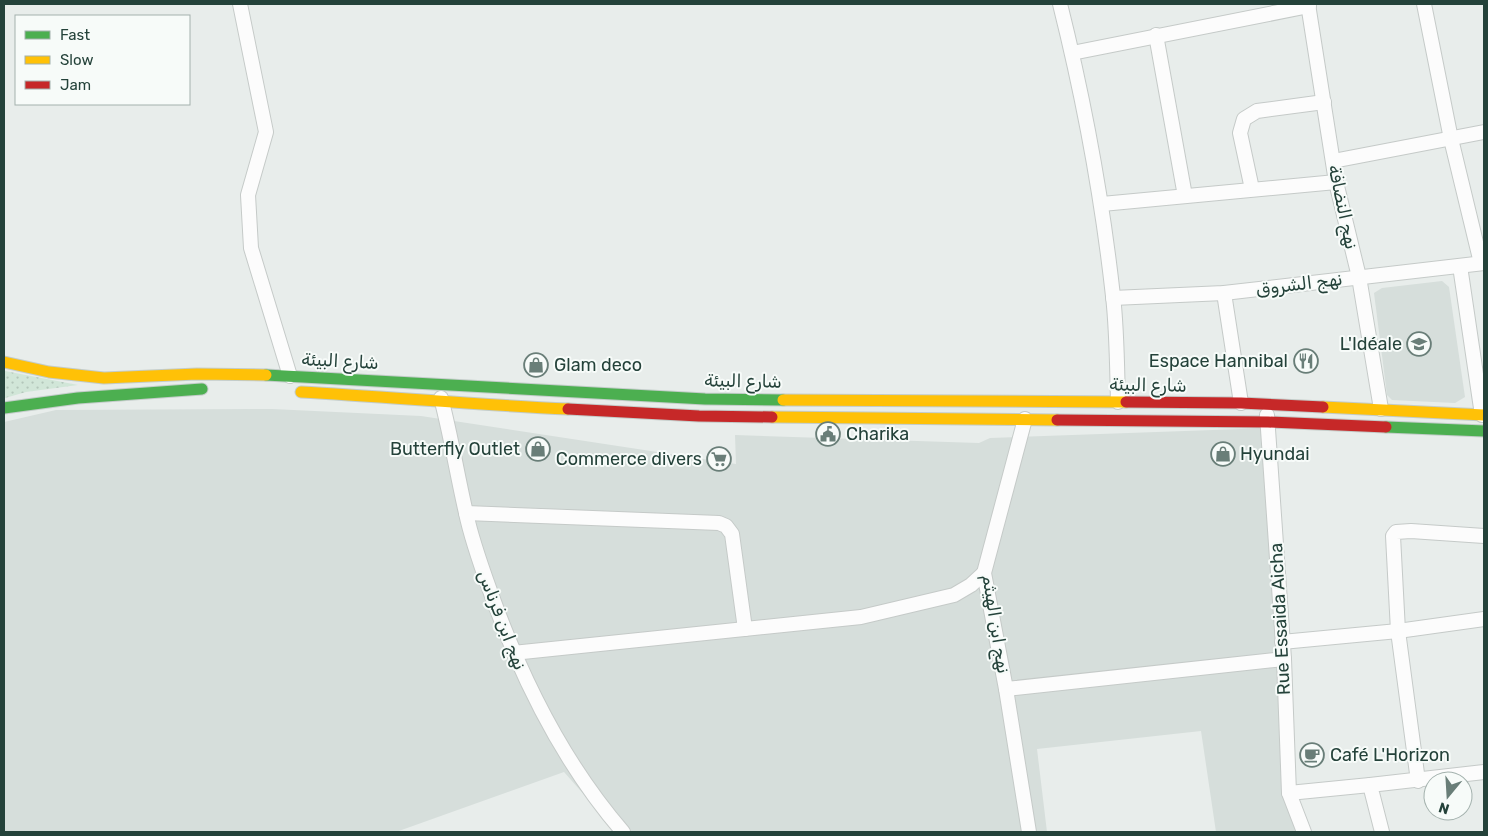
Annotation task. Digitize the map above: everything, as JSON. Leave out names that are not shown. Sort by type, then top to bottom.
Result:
[{"type":"main road","name":"شارع البيئة","points":[[4,362],[49,372],[104,378],[197,374],[290,376],[704,399],[1241,403],[1483,415]]},
{"type":"main road","points":[[4,408],[78,398],[213,389]]},
{"type":"main road","name":"شارع البيئة","points":[[287,391],[403,398],[442,403],[699,416],[1268,422],[1484,431]]},
{"type":"street","points":[[240,4],[266,132],[248,195],[251,248],[290,376]]},
{"type":"street","points":[[1060,4],[1072,53],[1102,204],[1113,298],[1118,402]]},
{"type":"street","points":[[1424,4],[1450,139],[1482,263]]},
{"type":"street","points":[[1072,53],[1308,5]]},
{"type":"street","name":"نهج النضافة","points":[[1308,5],[1336,182],[1359,277],[1381,409]]},
{"type":"street","points":[[1156,36],[1185,196]]},
{"type":"street","points":[[1252,188],[1240,133],[1244,118],[1257,111],[1324,102]]},
{"type":"street","points":[[1333,161],[1484,132]]},
{"type":"street","points":[[1102,204],[1252,188],[1336,182]]},
{"type":"street","name":"نهج الشروق","points":[[1113,298],[1224,293],[1482,263]]},
{"type":"street","points":[[1460,266],[1483,415]]},
{"type":"street","points":[[1224,293],[1241,403]]},
{"type":"street","name":"نهج ابن فرناس","points":[[437,383],[466,513],[480,562],[513,653],[571,764],[623,832]]},
{"type":"street","name":"Rue Essaida Aicha","points":[[1266,404],[1284,659],[1289,793],[1304,832]]},
{"type":"street","name":"نهج ابن الهيثم","points":[[1025,419],[984,573],[1006,689],[1029,832]]},
{"type":"street","points":[[466,513],[719,523],[726,526],[732,534],[745,629]]},
{"type":"street","points":[[1418,780],[1398,631],[1392,563],[1392,536],[1396,532],[1411,531],[1484,536]]},
{"type":"street","points":[[513,653],[870,614],[954,594],[971,585],[984,573]]},
{"type":"street","points":[[1282,642],[1398,631],[1484,619]]},
{"type":"street","points":[[1006,689],[1284,659]]},
{"type":"street","points":[[1289,793],[1484,772]]},
{"type":"street","points":[[1370,785],[1382,832]]},
{"type":"street","points":[[1292,832],[1299,818]]},
{"type":"shaded area","name":"L'Idéale","points":[[1442,281],[1449,287],[1465,397],[1455,403],[1392,400],[1387,395],[1374,293],[1382,288]]},
{"type":"shaded area","points":[[272,409],[421,416],[736,464],[735,435],[979,443],[990,438],[1269,428],[1295,832],[1216,832],[1201,731],[1037,749],[1047,832],[617,832],[564,772],[396,832],[4,832],[4,422],[56,410]]},
{"type":"green space","points":[[5,371],[78,385],[26,392],[5,398]]},
{"type":"traffic: fast","points":[[266,375],[705,399],[783,400]]},
{"type":"traffic: fast","points":[[4,408],[78,398],[202,389]]},
{"type":"traffic: fast","points":[[1386,427],[1484,431]]},
{"type":"traffic: slow","points":[[4,362],[49,372],[104,378],[197,374],[266,375]]},
{"type":"traffic: slow","points":[[301,392],[568,409]]},
{"type":"traffic: slow","points":[[783,400],[1126,402]]},
{"type":"traffic: slow","points":[[1323,407],[1484,415]]},
{"type":"traffic: slow","points":[[772,417],[1057,420]]},
{"type":"traffic: jam","points":[[1126,402],[1241,403],[1323,407]]},
{"type":"traffic: jam","points":[[568,409],[699,416],[772,417]]},
{"type":"traffic: jam","points":[[1057,420],[1268,422],[1386,427]]},
{"type":"place","name":"L'Idéale","points":[[1419,344]]},
{"type":"place","name":"Espace Hannibal","points":[[1306,361]]},
{"type":"place","name":"Glam deco","points":[[536,365]]},
{"type":"place","name":"Charika","points":[[828,434]]},
{"type":"place","name":"Butterfly Outlet","points":[[538,449]]},
{"type":"place","name":"Hyundai","points":[[1223,454]]},
{"type":"place","name":"Commerce divers","points":[[719,459]]},
{"type":"place","name":"Café L'Horizon","points":[[1312,755]]}]
